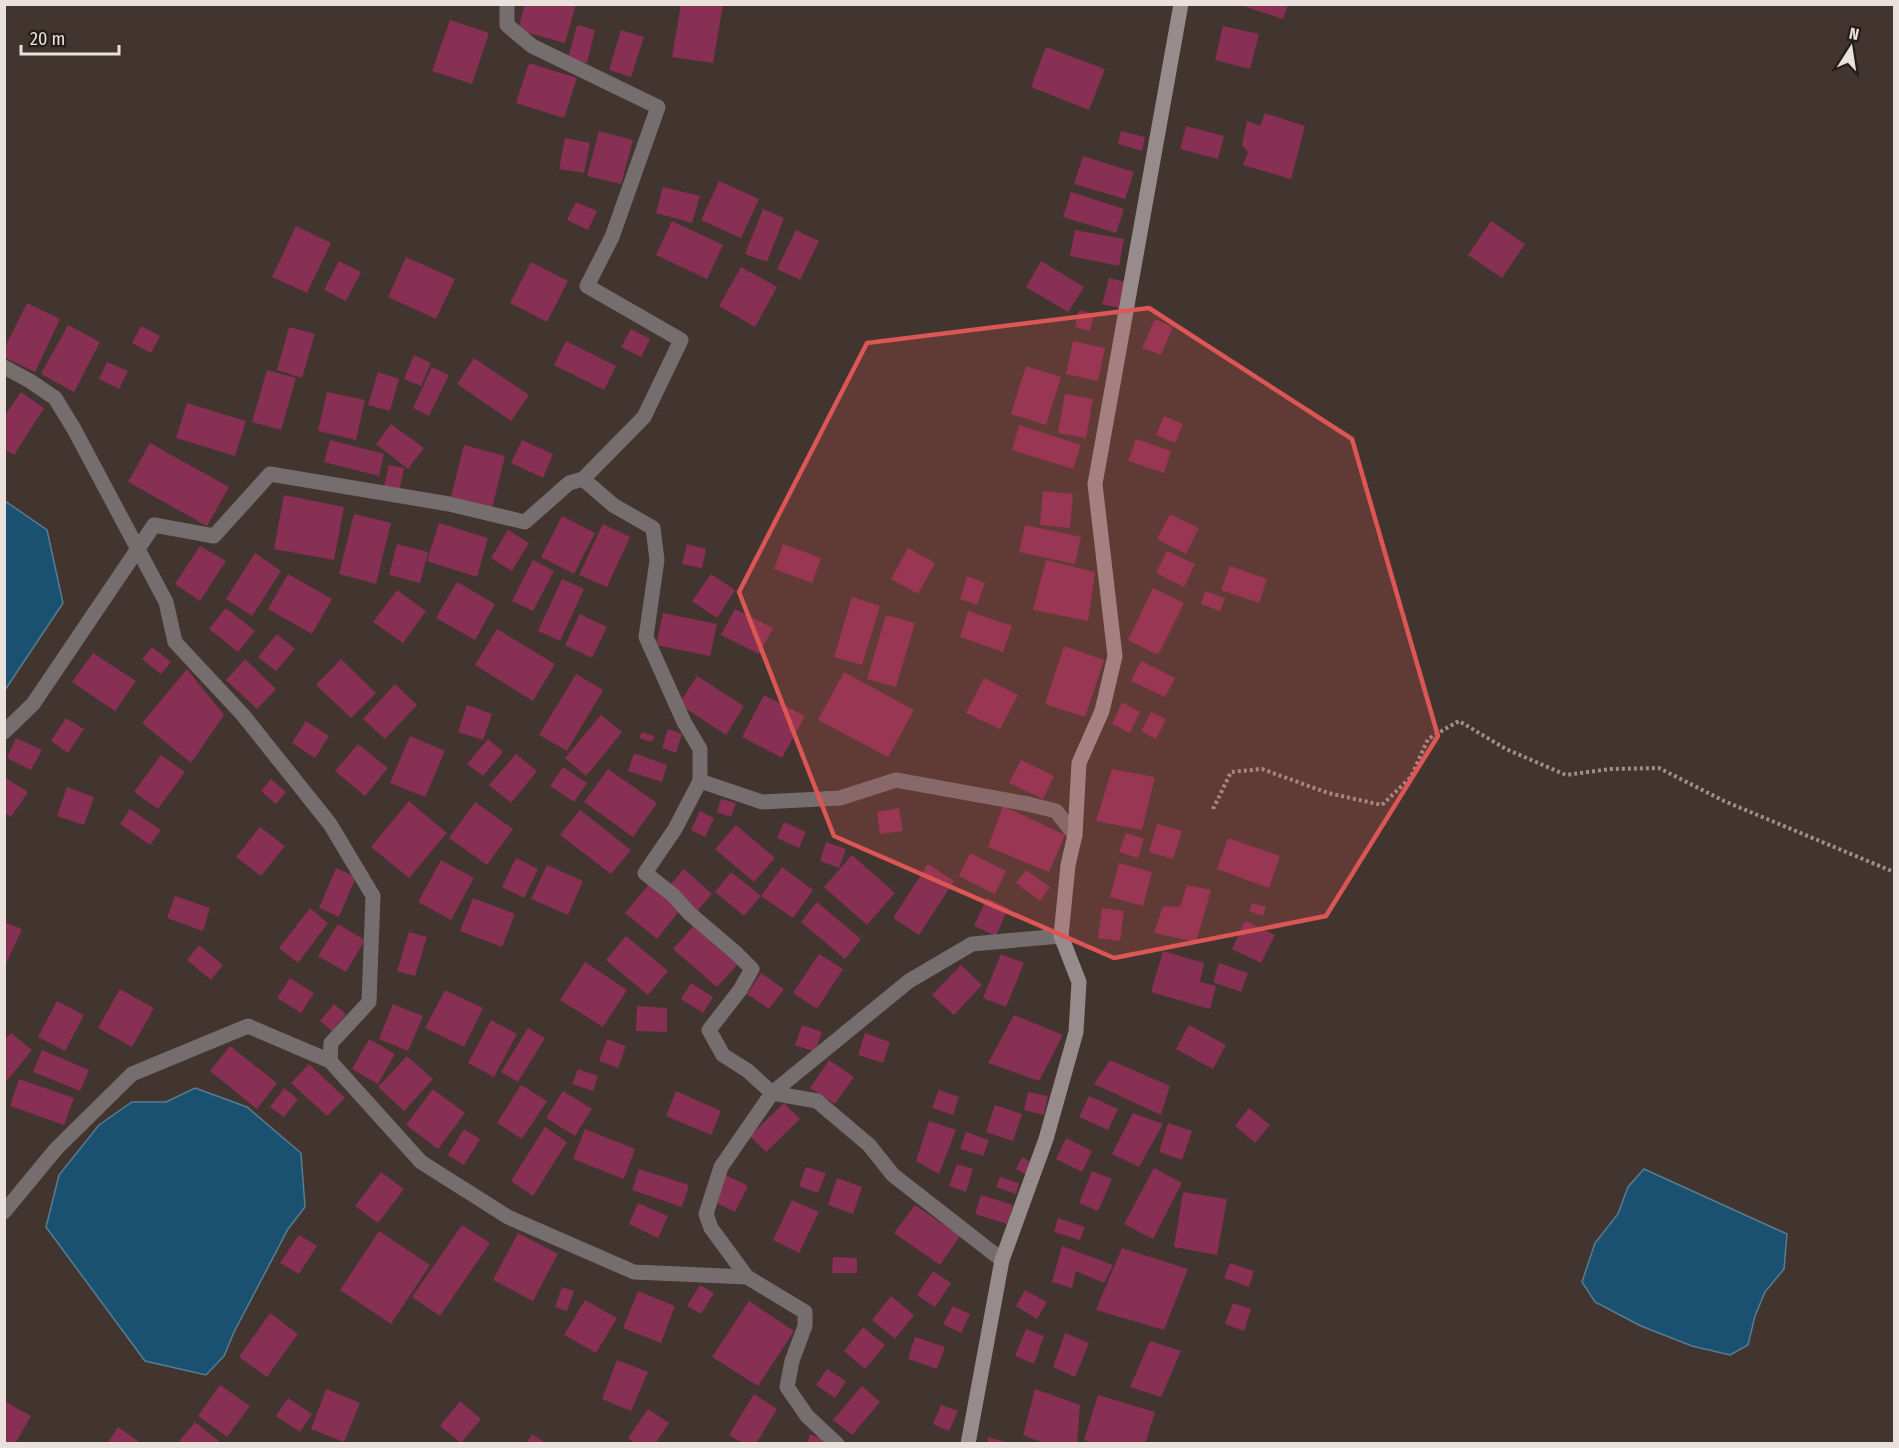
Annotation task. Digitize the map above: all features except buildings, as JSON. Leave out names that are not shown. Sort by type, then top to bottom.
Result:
[{"type":"street","points":[[4,732],[33,704],[154,525],[214,536],[270,474],[449,504],[525,522],[569,483],[583,479],[644,417],[681,340],[587,286],[612,237],[658,107],[532,46],[507,25],[507,4]]},
{"type":"street","points":[[968,1443],[1002,1260],[1046,1139],[1076,1032],[1079,982],[1061,936],[1068,865],[1075,835],[1078,763],[1102,711],[1115,656],[1095,484],[1181,4]]},
{"type":"street","points":[[4,367],[55,398],[74,429],[166,602],[175,642],[243,715],[330,824],[373,896],[369,1002],[331,1042],[330,1061]]},
{"type":"street","points":[[583,479],[613,505],[653,528],[657,560],[646,637],[684,722],[699,749],[700,781],[675,829],[645,873],[673,895],[689,913],[752,969],[740,990],[709,1030],[723,1055],[748,1071],[772,1093],[817,1101],[869,1145],[893,1175],[1002,1260]]},
{"type":"street","points":[[700,781],[762,802],[840,798],[896,780],[1056,811],[1075,835]]},
{"type":"street","points":[[837,1443],[807,1416],[787,1388],[792,1361],[805,1326],[805,1312],[747,1277],[711,1228],[706,1214],[721,1167],[772,1093],[909,981],[972,944],[1061,936]]},
{"type":"street","points":[[4,1212],[56,1149],[132,1074],[248,1026],[330,1061],[421,1162],[508,1217],[634,1272],[747,1277]]},
{"type":"path","points":[[1213,809],[1231,772],[1262,769],[1328,793],[1382,805],[1411,777],[1428,739],[1459,721],[1506,749],[1566,775],[1610,769],[1659,768],[1724,801],[1894,872]]},
{"type":"highlighted area","points":[[1149,308],[1352,439],[1438,736],[1326,916],[1114,958],[834,836],[739,592],[867,343]]},
{"type":"water","points":[[5,501],[47,530],[63,603],[5,690]]},
{"type":"water","points":[[195,1088],[247,1107],[301,1153],[305,1207],[288,1229],[234,1332],[224,1356],[206,1375],[145,1361],[46,1227],[59,1175],[99,1125],[132,1102],[166,1102]]},
{"type":"water","points":[[1644,1169],[1787,1234],[1784,1269],[1765,1292],[1755,1316],[1748,1345],[1730,1355],[1692,1346],[1641,1326],[1595,1302],[1582,1282],[1595,1243],[1618,1214],[1628,1187]]}]
